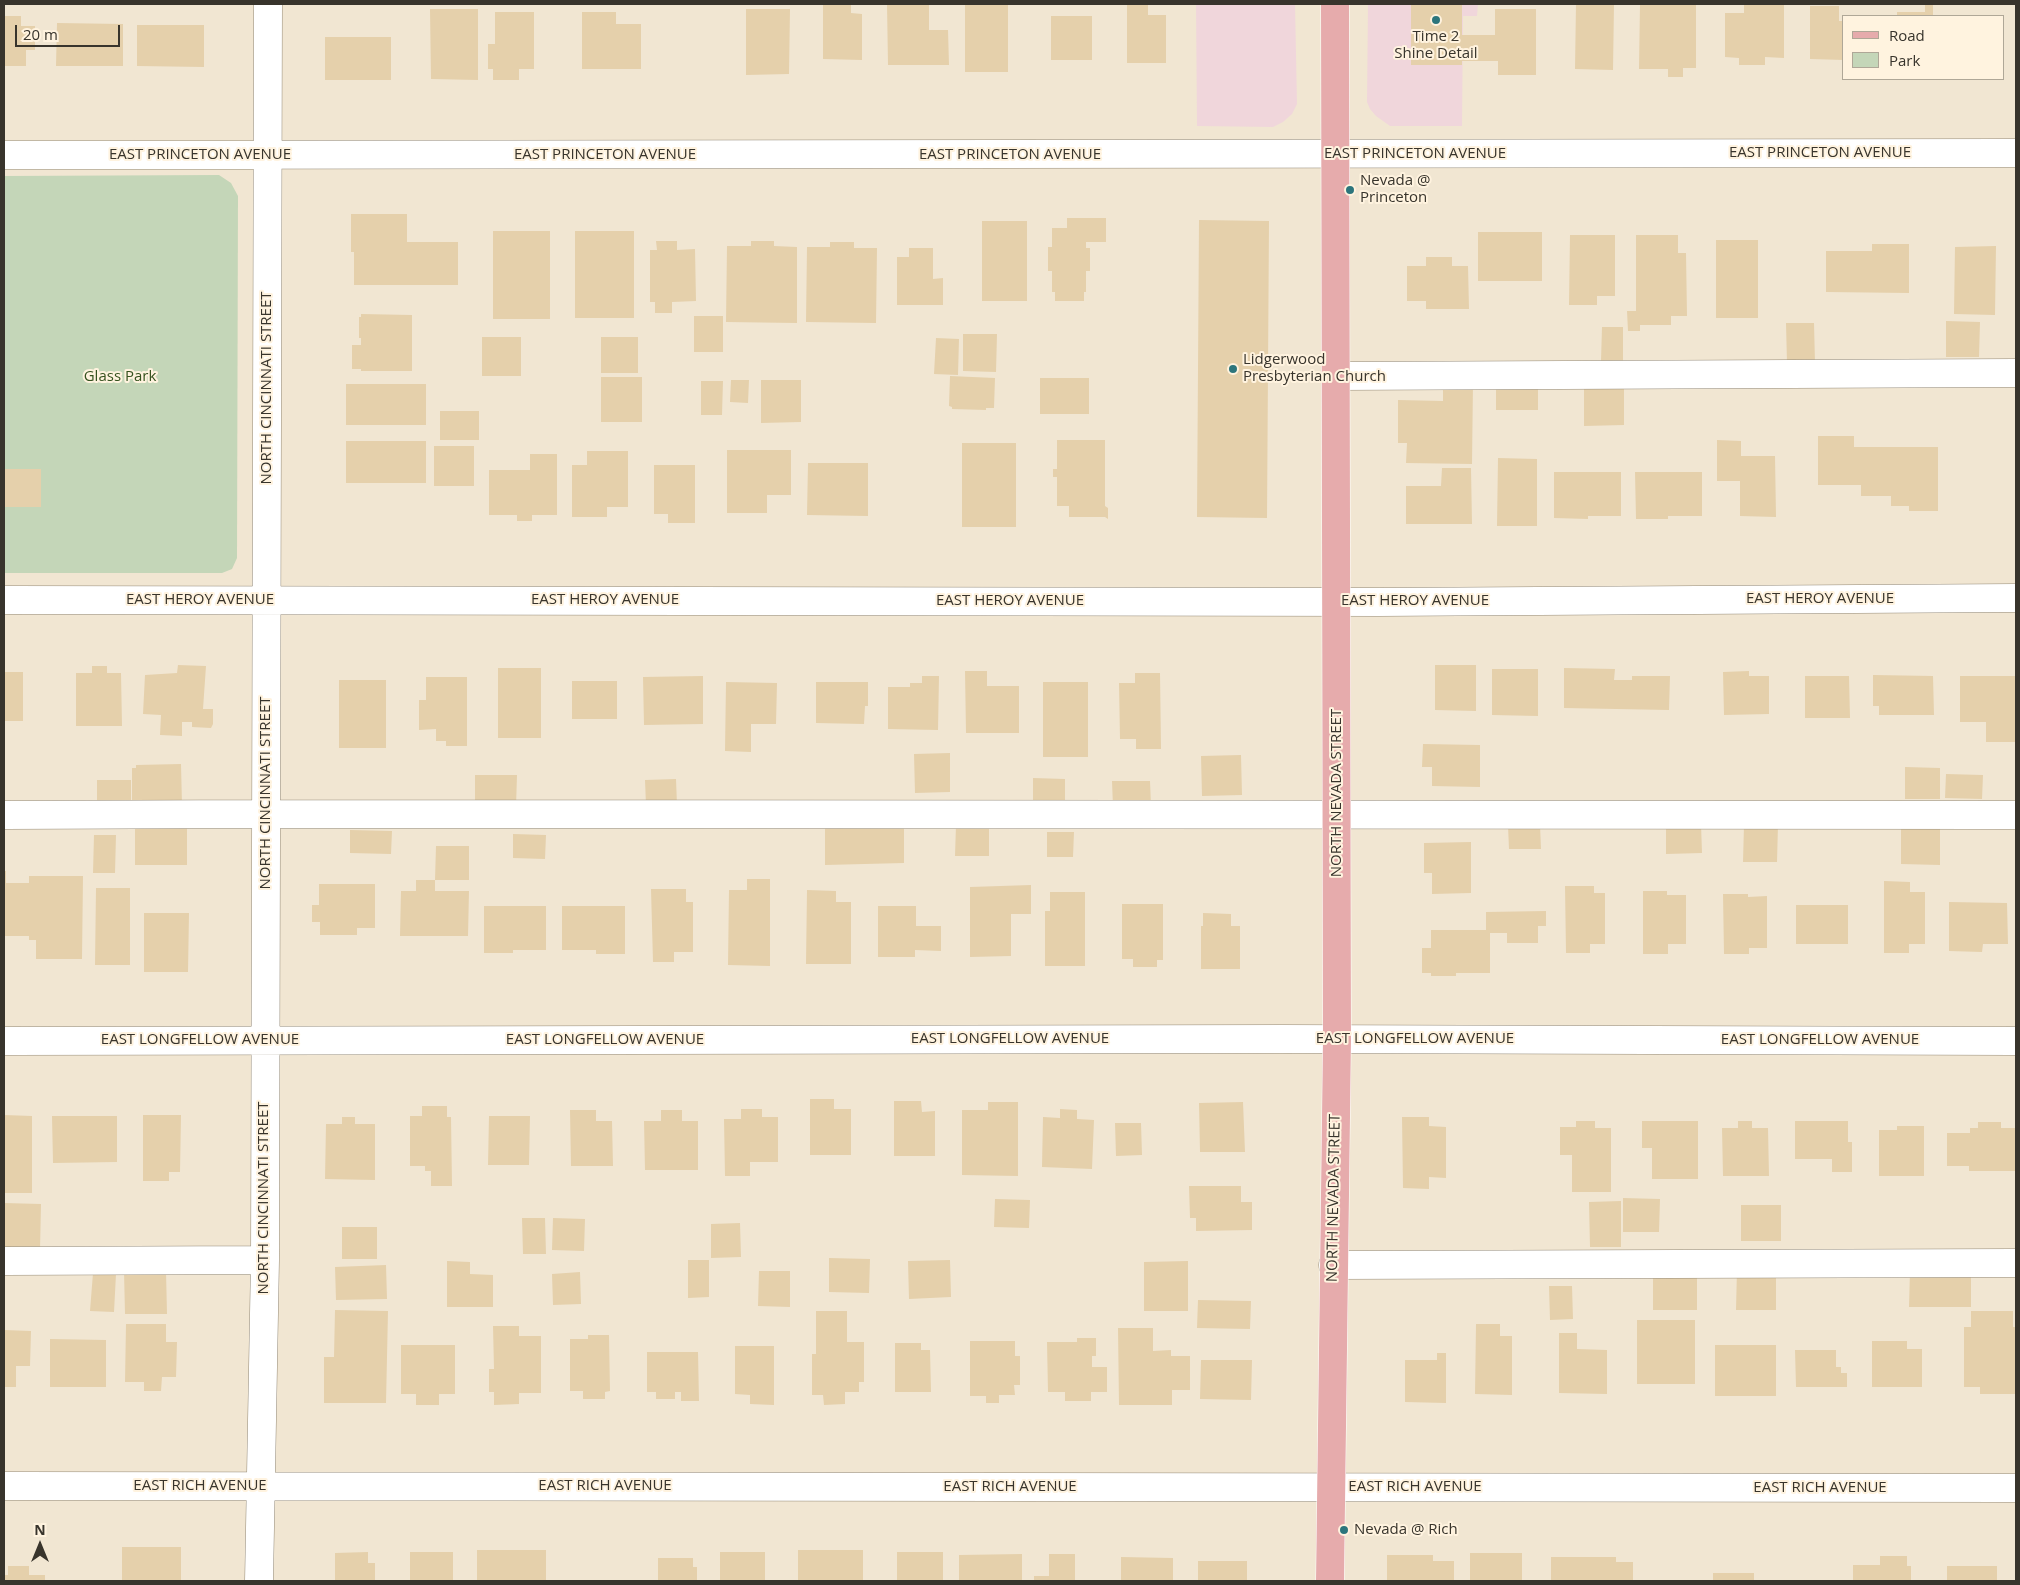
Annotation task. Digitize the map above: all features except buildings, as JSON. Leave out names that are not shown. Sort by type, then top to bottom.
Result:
[{"type":"main road","name":"NORTH NEVADA STREET","points":[[1330,1581],[1337,1039],[1337,154],[1335,4]]},
{"type":"street","name":"NORTH CINCINNATI STREET","points":[[260,1581],[265,1260],[264,1040],[268,4]]},
{"type":"street","name":"EAST PRINCETON AVENUE","points":[[4,155],[2016,152]]},
{"type":"street","points":[[1337,376],[2016,373]]},
{"type":"street","name":"EAST HEROY AVENUE","points":[[4,600],[1337,602],[2016,598]]},
{"type":"street","points":[[4,815],[2016,815]]},
{"type":"street","name":"EAST LONGFELLOW AVENUE","points":[[4,1041],[1337,1039],[2016,1041]]},
{"type":"street","points":[[4,1261],[265,1260]]},
{"type":"street","points":[[1333,1265],[2016,1263]]},
{"type":"street","name":"EAST RICH AVENUE","points":[[4,1486],[2016,1488]]},
{"type":"shaded area","points":[[1196,4],[1295,4],[1297,104],[1292,114],[1283,122],[1273,127],[1197,126]]},
{"type":"shaded area","points":[[1368,4],[1478,4],[1477,16],[1463,16],[1462,126],[1390,126],[1370,109],[1367,102]]},
{"type":"green space","name":"Glass Park","points":[[219,175],[231,183],[238,196],[237,558],[232,569],[222,573],[4,573],[4,176]]},
{"type":"place","name":"Time 2 Shine Detail","points":[[1436,20]]},
{"type":"place","name":"Nevada @ Princeton","points":[[1350,190]]},
{"type":"place","name":"Lidgerwood Presbyterian Church","points":[[1233,369]]},
{"type":"place","name":"Nevada @ Rich","points":[[1344,1530]]}]
